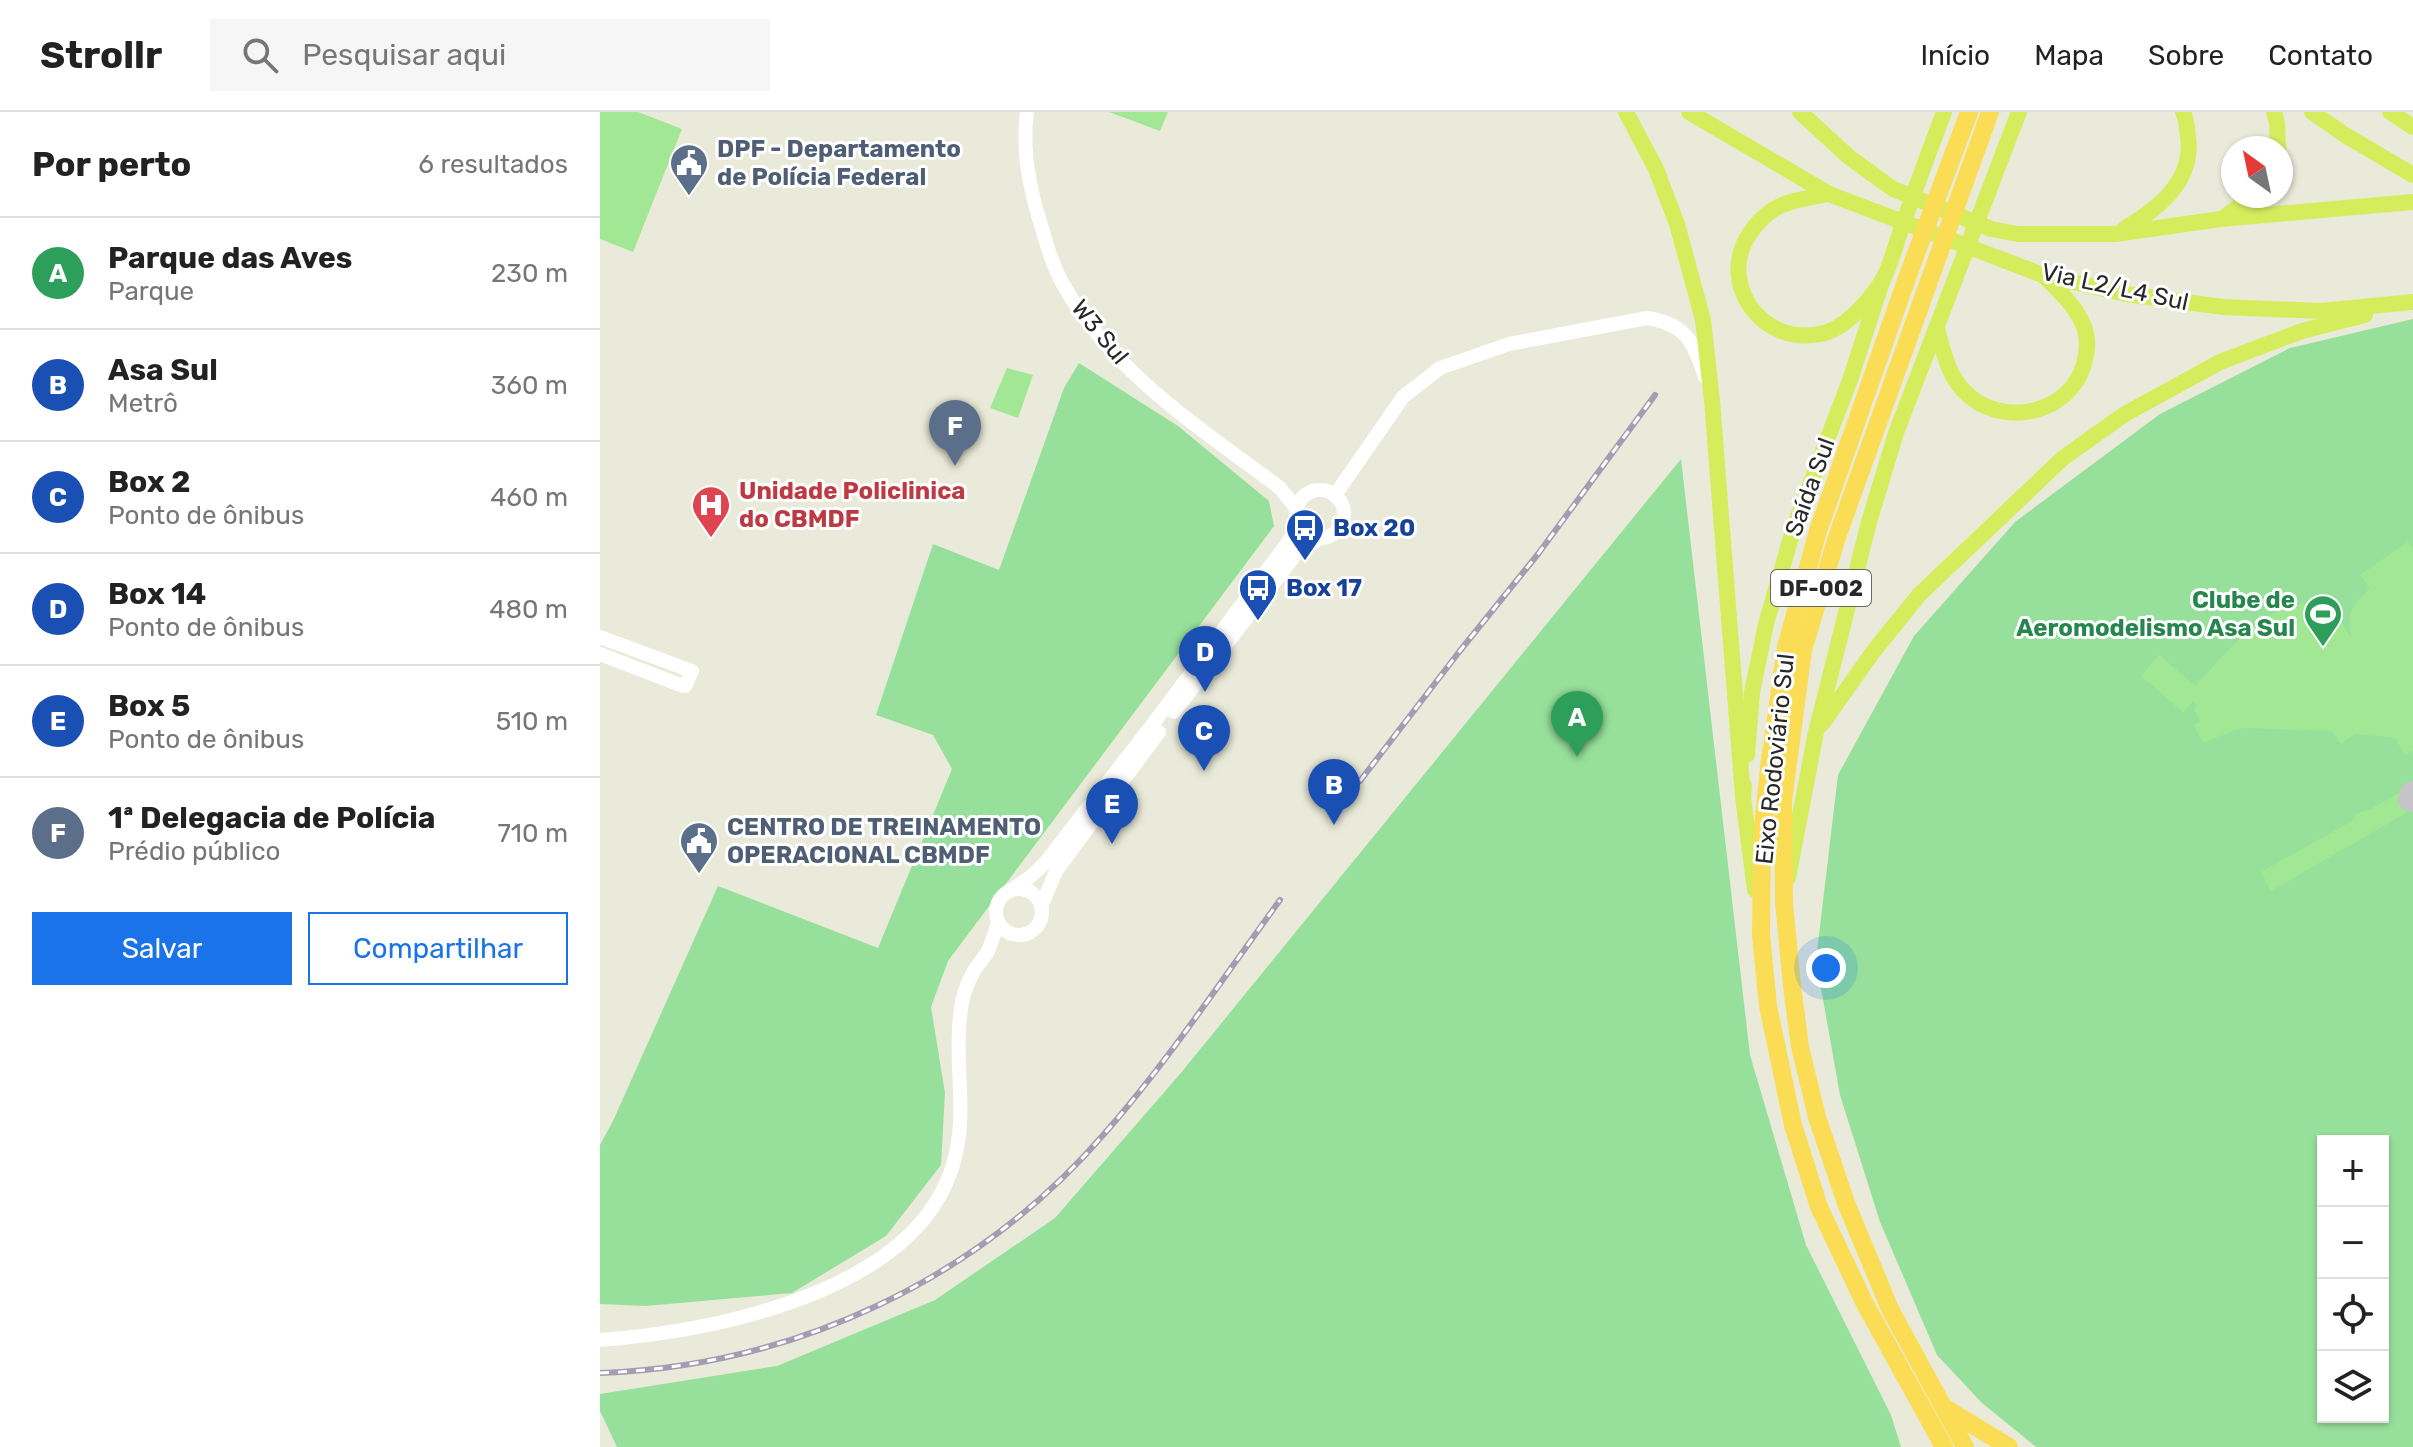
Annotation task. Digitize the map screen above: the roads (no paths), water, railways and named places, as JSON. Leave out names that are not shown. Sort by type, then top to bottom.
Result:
[{"type":"highway","name":"Eixo Rodoviário Sul","points":[[1965,1447],[1890,1309],[1846,1203],[1817,1117],[1800,1047],[1784,903],[1783,801],[1803,650],[1837,537],[1926,286],[1959,165],[1969,112]]},
{"type":"highway","name":"Eixo Rodoviário Sul","points":[[1941,1447],[1865,1304],[1819,1207],[1793,1125],[1768,1006],[1761,935],[1762,838],[1786,647],[1818,531],[1907,278],[1959,165],[1990,112]]},
{"type":"highway","points":[[1945,1408],[2009,1447]]},
{"type":"main road","points":[[1626,112],[1656,169],[1677,224],[1703,320],[1743,797]]},
{"type":"main road","name":"Via L2/L4 Sul","points":[[1689,112],[1829,194],[2043,275],[2126,294],[2223,307],[2321,311],[2412,302]]},
{"type":"main road","name":"Saída Sul","points":[[1761,935],[1743,797],[1752,692],[1766,624],[1794,527],[1850,380],[1888,263],[1944,112]]},
{"type":"main road","points":[[1784,903],[1816,732],[1874,507],[1896,433],[2019,112]]},
{"type":"main road","points":[[2115,234],[2165,201],[2182,178],[2190,153],[2183,112]]},
{"type":"main road","points":[[2274,112],[2278,136]]},
{"type":"main road","points":[[2312,112],[2413,175]]},
{"type":"main road","points":[[2390,112],[2413,127]]},
{"type":"main road","points":[[1805,115],[1849,157],[1893,189],[1991,229],[2018,234],[2115,234],[2221,219],[2413,202]]},
{"type":"main road","points":[[1829,194],[1779,206],[1759,221],[1745,241],[1739,259],[1739,284],[1745,301],[1756,316],[1774,328],[1797,336],[1822,334],[1840,325],[1882,282]]},
{"type":"main road","points":[[2221,219],[2239,208]]},
{"type":"main road","points":[[1937,329],[1950,371],[1962,390],[1995,411],[2041,411],[2066,395],[2080,376],[2088,347],[2083,324],[2069,301],[2043,275]]},
{"type":"main road","points":[[1816,732],[1873,652],[1919,595],[2063,458],[2125,414],[2220,362],[2302,331],[2412,302]]},
{"type":"street","name":"W3 Sul","points":[[1027,112],[1028,180],[1063,285],[1111,349],[1145,384],[1280,488],[1296,508]]},
{"type":"street","points":[[1335,495],[1403,397],[1440,368],[1498,348],[1647,318],[1664,321],[1696,346],[1712,400]]},
{"type":"street","name":"W3 Sul","points":[[1280,488],[1307,494]]},
{"type":"street","points":[[988,951],[1014,934],[1032,931],[1041,917],[1041,907],[1056,871],[1163,726],[1296,554],[1330,535],[1342,524],[1343,508],[1335,495],[1321,490],[1307,494],[1296,508],[1300,526],[1306,533],[1322,537]]},
{"type":"street","points":[[600,1340],[705,1327],[773,1310],[871,1265],[910,1234],[939,1198],[952,1169],[960,1133],[962,1103],[959,1018],[973,973],[988,951],[998,923],[997,904],[1045,863],[1300,526]]},
{"type":"street","points":[[600,637],[692,671],[685,686],[600,654]]},
{"type":"street","points":[[659,677],[667,661]]},
{"type":"street","points":[[1010,891],[1020,889],[1029,892],[1037,898],[1041,907]]},
{"type":"street","points":[[998,923],[1014,934]]},
{"type":"railway","points":[[1360,781],[1538,554],[1655,395]]},
{"type":"railway","points":[[600,1373],[672,1367],[743,1353],[812,1333],[878,1306],[941,1272],[1000,1232],[1055,1185],[1129,1105],[1280,900]]},
{"type":"place","name":"DPF - Departamento de Polícia Federal","points":[[689,197]]},
{"type":"place","name":"1ª Delegacia de Polícia","points":[[955,466]]},
{"type":"place","name":"Unidade Policlinica do CBMDF","points":[[711,539]]},
{"type":"place","name":"Box 20","points":[[1305,562]]},
{"type":"place","name":"Box 17","points":[[1258,622]]},
{"type":"place","name":"Clube de Aeromodelismo Asa Sul","points":[[2323,648]]},
{"type":"place","name":"Box 14","points":[[1205,692]]},
{"type":"place","name":"Parque das Aves","points":[[1577,757]]},
{"type":"place","name":"Box 2","points":[[1204,771]]},
{"type":"place","name":"Asa Sul","points":[[1334,825]]},
{"type":"place","name":"Box 5","points":[[1112,844]]},
{"type":"place","name":"CENTRO DE TREINAMENTO OPERACIONAL CBMDF","points":[[699,875]]}]
